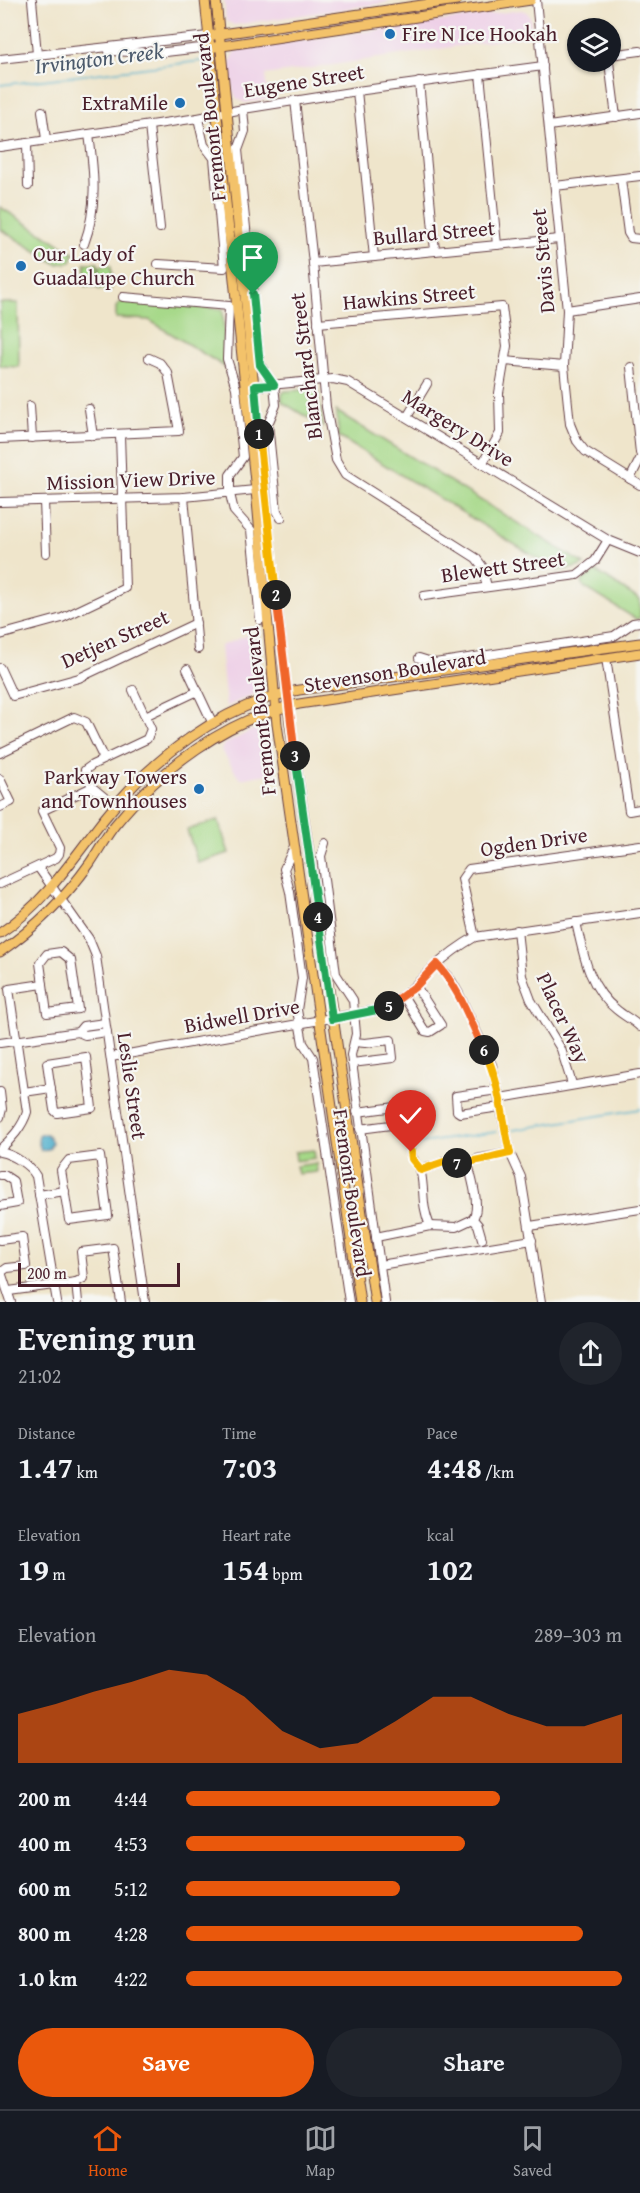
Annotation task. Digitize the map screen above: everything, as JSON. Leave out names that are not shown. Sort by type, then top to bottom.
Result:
[{"type":"main road","name":"Fremont Boulevard","points":[[205,0],[245,387],[332,1019],[375,1302]]},
{"type":"main road","name":"Fremont Boulevard","points":[[216,0],[255,386],[259,490],[275,710],[360,1302]]},
{"type":"main road","points":[[208,36],[405,3],[458,0]]},
{"type":"main road","points":[[209,47],[531,0]]},
{"type":"main road","name":"Stevenson Boulevard","points":[[0,933],[51,888],[115,806],[159,763],[213,724],[247,707],[287,693],[640,642]]},
{"type":"main road","name":"Stevenson Boulevard","points":[[0,952],[60,900],[116,824],[160,778],[188,756],[227,731],[288,706],[640,653]]},
{"type":"street","points":[[33,0],[37,54]]},
{"type":"street","name":"Davis Street","points":[[536,0],[567,310],[564,366],[570,424],[577,441],[585,451],[640,485]]},
{"type":"street","points":[[405,3],[407,18]]},
{"type":"street","points":[[0,59],[208,36]]},
{"type":"street","points":[[95,49],[157,53],[209,47]]},
{"type":"street","points":[[621,54],[640,51]]},
{"type":"street","name":"Eugene Street","points":[[0,147],[149,126],[295,100],[543,66]]},
{"type":"street","points":[[610,72],[616,117]]},
{"type":"street","points":[[480,74],[497,245]]},
{"type":"street","points":[[419,82],[435,251]]},
{"type":"street","points":[[357,91],[374,257]]},
{"type":"street","name":"Blanchard Street","points":[[295,100],[324,381],[336,460],[345,476],[476,558],[482,566],[487,587]]},
{"type":"street","name":"Fremont Boulevard","points":[[243,109],[245,130],[238,150],[260,365],[274,385]]},
{"type":"street","points":[[42,111],[46,139]]},
{"type":"street","points":[[549,126],[640,113]]},
{"type":"street","name":"Fremont Boulevard","points":[[158,264],[224,268],[214,158],[204,145],[198,118]]},
{"type":"street","points":[[149,126],[160,228]]},
{"type":"street","points":[[84,244],[94,202],[93,165],[88,134]]},
{"type":"street","points":[[27,143],[28,186]]},
{"type":"street","points":[[555,186],[640,176]]},
{"type":"street","points":[[621,179],[628,234],[631,238],[640,239]]},
{"type":"street","name":"Bullard Street","points":[[313,262],[559,239]]},
{"type":"street","points":[[123,297],[229,306],[227,359],[236,388],[243,457],[230,476],[230,494]]},
{"type":"street","points":[[567,310],[640,299]]},
{"type":"street","name":"Hawkins Street","points":[[318,324],[502,307],[507,340],[504,361]]},
{"type":"street","points":[[0,439],[179,431],[168,373],[160,363],[149,358]]},
{"type":"street","points":[[482,464],[500,433],[499,393],[504,361],[564,366]]},
{"type":"street","points":[[631,367],[640,453]]},
{"type":"street","name":"Margery Drive","points":[[245,387],[324,381],[348,382],[608,540],[640,553]]},
{"type":"street","points":[[407,417],[427,384]]},
{"type":"street","points":[[274,385],[276,405],[268,424],[277,511],[281,518]]},
{"type":"street","points":[[30,406],[32,438]]},
{"type":"street","points":[[89,409],[93,436]]},
{"type":"street","points":[[0,635],[62,618],[125,588],[120,435]]},
{"type":"street","points":[[630,479],[640,459]]},
{"type":"street","name":"Mission View Drive","points":[[0,502],[184,497],[259,490]]},
{"type":"street","name":"Fremont Boulevard","points":[[230,494],[234,510],[251,530],[260,620]]},
{"type":"street","points":[[184,497],[198,649]]},
{"type":"street","points":[[44,501],[46,553]]},
{"type":"street","name":"Blewett Street","points":[[424,596],[577,575],[595,561],[608,540]]},
{"type":"street","name":"Stevenson Boulevard","points":[[419,658],[435,663],[615,636],[633,623],[640,622]]},
{"type":"street","name":"Detjen Street","points":[[0,668],[13,696],[79,678],[196,623]]},
{"type":"street","points":[[606,658],[628,811],[640,809]]},
{"type":"street","points":[[188,669],[213,724]]},
{"type":"street","points":[[115,806],[92,787],[85,770],[147,739],[151,729],[133,690]]},
{"type":"street","points":[[145,716],[198,692]]},
{"type":"street","points":[[0,753],[74,717],[86,722],[104,759]]},
{"type":"street","points":[[0,779],[11,802],[0,807]]},
{"type":"street","points":[[0,884],[56,858],[60,848],[42,810],[92,787]]},
{"type":"street","name":"Fremont Boulevard","points":[[325,843],[321,856],[336,974],[353,1000],[355,1015],[355,1042],[351,1055],[357,1112],[385,1302]]},
{"type":"street","name":"Ogden Drive","points":[[475,937],[462,879],[470,869],[640,844]]},
{"type":"street","name":"Fremont Boulevard","points":[[295,845],[284,869],[291,899],[302,978],[297,1010],[303,1043],[313,1058],[349,1302]]},
{"type":"street","name":"Leslie Street","points":[[38,867],[94,947],[145,1302]]},
{"type":"street","name":"Bidwell Drive","points":[[111,1057],[355,1015],[391,1005],[416,986],[458,946],[475,937],[640,914]]},
{"type":"street","points":[[576,922],[585,962],[594,981],[615,1009],[640,1027]]},
{"type":"street","name":"Placer Way","points":[[517,930],[522,976],[528,992],[561,1049],[572,1084]]},
{"type":"street","points":[[61,952],[71,960],[78,1009],[47,1014],[43,984],[40,963],[47,954],[61,952]]},
{"type":"street","points":[[437,964],[452,980],[492,1065],[510,1153],[521,1177],[541,1302]]},
{"type":"street","points":[[43,984],[9,989],[27,1112],[25,1119],[0,1150],[33,1171],[57,1302]]},
{"type":"street","points":[[404,996],[425,1031],[430,1032],[441,1025],[416,986]]},
{"type":"street","points":[[78,1032],[83,1026],[105,1023]]},
{"type":"street","points":[[0,1043],[78,1032],[85,1035],[107,1032]]},
{"type":"street","points":[[352,1064],[393,1058],[391,1040],[355,1042]]},
{"type":"street","points":[[86,1058],[92,1108],[57,1113],[54,1110],[51,1088],[47,1063],[86,1058]]},
{"type":"street","points":[[499,1098],[456,1096],[457,1111],[460,1113],[499,1098],[640,1074]]},
{"type":"street","points":[[24,1092],[51,1088]]},
{"type":"street","points":[[0,1092],[2,1109],[0,1117]]},
{"type":"street","points":[[357,1112],[396,1107],[400,1109],[402,1116],[398,1124],[360,1130]]},
{"type":"street","points":[[411,1152],[412,1159],[421,1170],[423,1209],[430,1226]]},
{"type":"street","points":[[421,1170],[444,1162],[468,1163],[477,1159],[510,1153]]},
{"type":"street","points":[[100,1156],[108,1215],[69,1220],[65,1191],[61,1170],[69,1161],[100,1156]]},
{"type":"street","points":[[376,1237],[430,1226],[456,1227],[473,1219],[476,1214],[474,1189],[468,1163]]},
{"type":"street","points":[[0,1175],[13,1181],[17,1203],[0,1206]]},
{"type":"street","points":[[39,1195],[65,1191]]},
{"type":"street","points":[[530,1226],[640,1209]]},
{"type":"street","points":[[473,1219],[482,1239]]},
{"type":"street","points":[[0,1240],[22,1237],[26,1266],[7,1268],[1,1272],[11,1302]]},
{"type":"street","points":[[380,1265],[532,1240]]},
{"type":"street","points":[[9,1291],[76,1282],[84,1278],[81,1252],[113,1248],[121,1302]]},
{"type":"street","points":[[76,1282],[78,1302]]},
{"type":"shaded area","points":[[224,0],[391,0],[385,3],[234,25],[226,21]]},
{"type":"shaded area","points":[[521,10],[527,12],[530,17],[532,35],[265,75],[268,99],[245,103],[237,99],[233,92],[230,63],[235,51],[239,49]]},
{"type":"shaded area","points":[[258,631],[262,682],[254,694],[226,707],[220,646]]},
{"type":"shaded area","points":[[254,729],[263,730],[269,737],[274,767],[267,774],[240,779],[221,750],[223,745]]},
{"type":"green space","points":[[0,207],[74,253],[71,262],[57,264],[0,229]]},
{"type":"green space","points":[[85,263],[98,263],[97,287],[85,286]]},
{"type":"green space","points":[[99,266],[111,266],[111,290],[98,289]]},
{"type":"green space","points":[[122,301],[223,309],[225,367],[149,320],[116,318],[116,307]]},
{"type":"green space","points":[[0,303],[18,303],[19,367],[0,366]]},
{"type":"green space","points":[[317,389],[323,427],[282,402],[282,394],[285,391]]},
{"type":"green space","points":[[336,411],[584,564],[558,571],[339,437]]},
{"type":"green space","points":[[596,571],[640,600],[640,618],[636,619],[584,587],[582,581]]},
{"type":"green space","points":[[218,820],[229,853],[198,863],[187,830]]},
{"type":"green space","points":[[314,1150],[315,1158],[296,1161],[295,1152]]},
{"type":"green space","points":[[316,1163],[317,1172],[298,1174],[296,1166]]},
{"type":"water","points":[[47,1134],[52,1142],[49,1149],[41,1150],[39,1135]]},
{"type":"waterway","name":"Irvington Creek","points":[[0,85],[201,61]]},
{"type":"waterway","points":[[513,1130],[640,1109]]},
{"type":"waterway","points":[[415,1144],[496,1132]]},
{"type":"place","name":"Fire N Ice Hookah","points":[[390,34]]},
{"type":"place","name":"ExtraMile","points":[[180,103]]},
{"type":"place","name":"Our Lady of Guadalupe Church","points":[[21,266]]},
{"type":"place","name":"Parkway Towers and Townhouses","points":[[199,789]]},
{"type":"route","points":[[253,294],[260,365],[274,385],[255,386],[264,489],[290,720],[332,1019],[391,1005],[416,986],[437,964],[452,980],[492,1065],[510,1153],[477,1159],[468,1163],[444,1162],[421,1170],[412,1159],[411,1152]]}]
